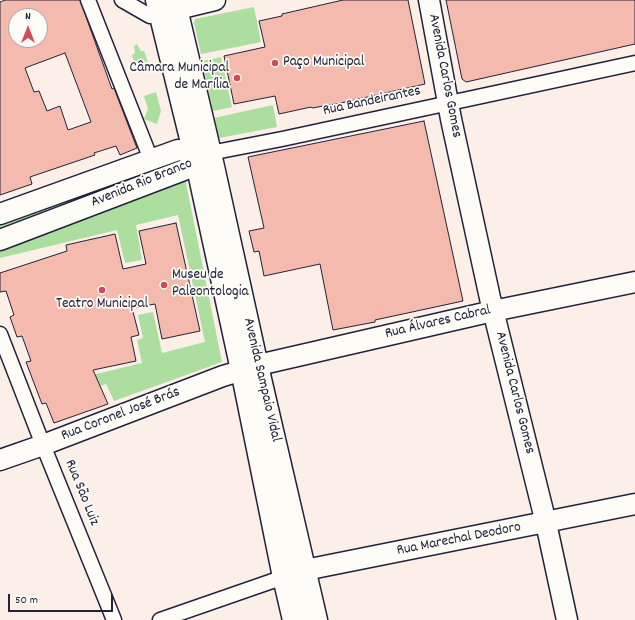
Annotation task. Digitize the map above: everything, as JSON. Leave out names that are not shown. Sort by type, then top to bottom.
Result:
[{"type":"main road","points":[[167,6],[215,0]]},
{"type":"main road","name":"Avenida Carlos Gomes","points":[[428,0],[448,104],[493,310],[546,523],[567,620]]},
{"type":"main road","name":"Avenida Sampaio Vidal","points":[[167,6],[250,368],[305,571],[316,620]]},
{"type":"main road","name":"Avenida Rio Branco","points":[[0,214],[178,150],[200,155]]},
{"type":"main road","name":"Avenida Rio Branco","points":[[0,240],[184,170],[200,155]]},
{"type":"main road","name":"Rua Álvares Cabral","points":[[250,368],[493,310],[635,282]]},
{"type":"main road","name":"Avenida Sampaio Vidal","points":[[250,368],[284,577],[294,620]]},
{"type":"main road","name":"Rua Coronel José Brás","points":[[0,460],[43,445],[216,378],[250,368]]},
{"type":"main road","name":"Rua Marechal Deodoro","points":[[284,577],[305,571],[635,504]]},
{"type":"street","points":[[88,0],[148,152]]},
{"type":"street","points":[[123,0],[150,16],[167,6]]},
{"type":"street","name":"Rua Bandeirantes","points":[[200,155],[448,104],[635,63]]},
{"type":"street","name":"Rua São Luiz","points":[[0,334],[114,620]]},
{"type":"street","points":[[160,620],[284,577]]},
{"type":"green space","points":[[254,7],[261,42],[201,54],[194,23],[195,19]]},
{"type":"green space","points":[[137,44],[141,51],[144,51],[148,62],[145,63],[146,71],[142,72],[139,65],[135,66],[132,55],[135,53],[134,46]]},
{"type":"green space","points":[[221,57],[232,107],[213,111],[202,61]]},
{"type":"green space","points":[[156,92],[161,111],[157,124],[144,119],[148,109],[144,96]]},
{"type":"green space","points":[[273,105],[277,127],[219,138],[214,118]]},
{"type":"green space","points":[[179,156],[181,164],[0,230],[0,221]]},
{"type":"green space","points":[[185,178],[222,362],[114,401],[106,384],[97,387],[92,375],[142,363],[137,340],[143,338],[138,315],[153,312],[162,353],[205,342],[178,215],[136,225],[142,260],[125,263],[117,230],[0,258],[0,251]]},
{"type":"building","points":[[5,0],[80,0],[112,89],[114,88],[137,148],[120,155],[116,146],[94,153],[95,155],[30,177],[32,184],[0,195],[0,2]],"holes":[[[65,53],[91,122],[68,130],[60,106],[47,111],[39,91],[34,92],[25,68]]]},
{"type":"building","points":[[343,0],[408,0],[425,84],[341,103],[311,107],[279,114],[275,96],[234,104],[224,56],[265,47],[259,21],[282,16],[282,14]]},
{"type":"building","points":[[446,0],[635,0],[635,44],[466,82],[462,79]]},
{"type":"building","points":[[424,121],[463,301],[375,320],[375,322],[333,330],[320,264],[264,276],[259,251],[254,252],[249,231],[264,228],[248,157]]},
{"type":"building","points":[[176,223],[200,331],[162,339],[155,304],[132,308],[139,335],[131,337],[136,361],[93,370],[108,404],[54,423],[46,403],[42,404],[26,362],[31,361],[22,336],[17,337],[10,317],[14,315],[6,291],[0,292],[0,273],[67,251],[66,245],[115,234],[123,269],[146,264],[139,231]]},
{"type":"place","name":"Paço Municipal","points":[[275,63]]},
{"type":"place","name":"Câmara Municipal de Marília","points":[[237,78]]},
{"type":"place","name":"Museu de Paleontologia","points":[[164,285]]},
{"type":"place","name":"Teatro Municipal","points":[[102,290]]}]
